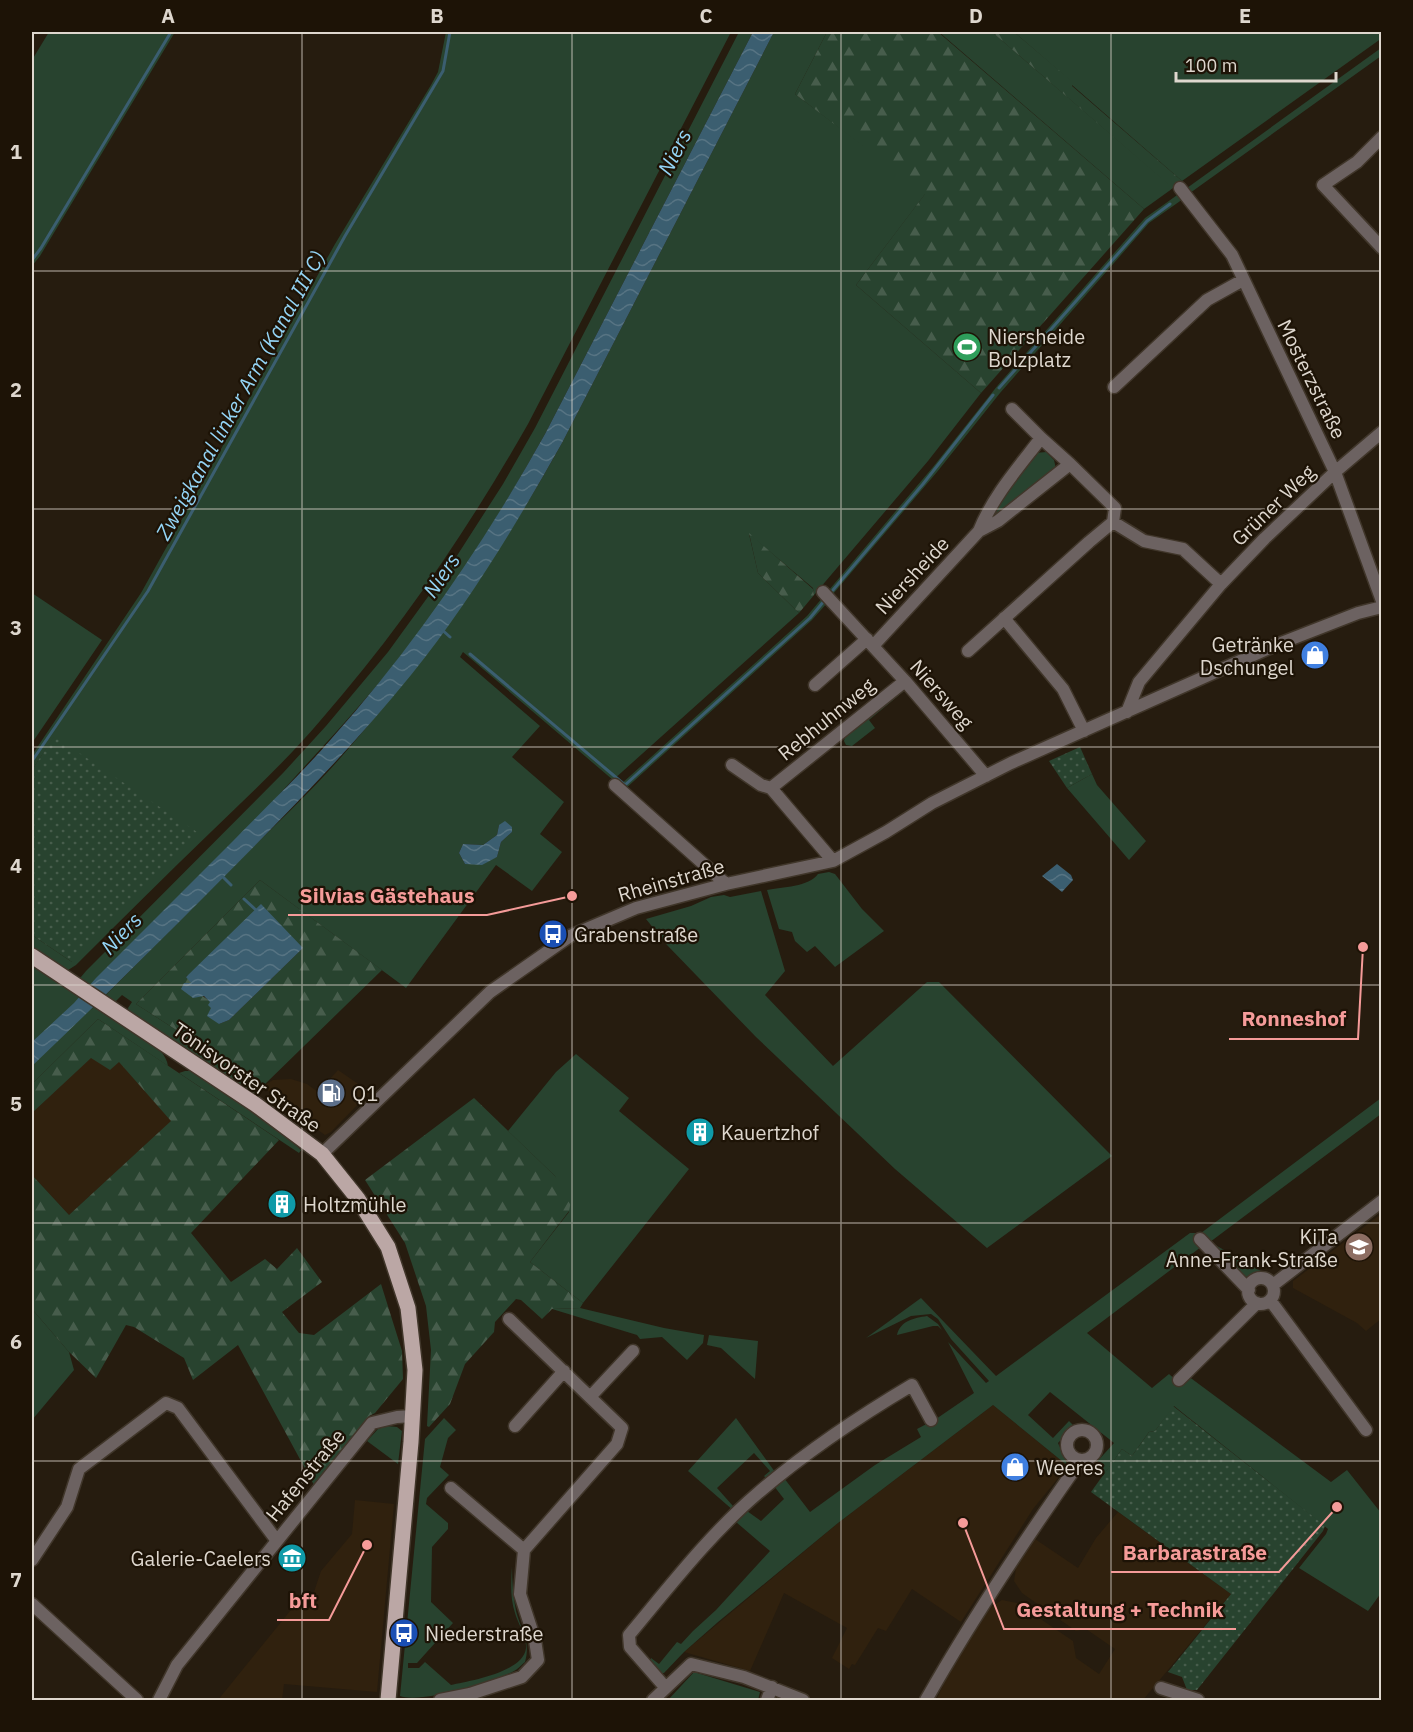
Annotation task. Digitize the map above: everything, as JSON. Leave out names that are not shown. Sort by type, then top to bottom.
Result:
[{"type":"main road","name":"Tönisvorster Straße","points":[[32,956],[255,1104],[322,1154],[358,1199],[388,1247],[408,1308],[415,1370],[388,1701]]},
{"type":"street","points":[[1382,138],[1358,162],[1323,185],[1382,248]]},
{"type":"street","name":"Mosterzstraße","points":[[1180,188],[1232,255],[1335,472],[1382,600]]},
{"type":"street","points":[[1114,387],[1207,300],[1243,280]]},
{"type":"street","points":[[968,651],[1113,522],[1115,508],[1012,410]]},
{"type":"street","name":"Grüner Weg","points":[[1127,712],[1139,682],[1221,584],[1264,538],[1382,432]]},
{"type":"street","name":"Niersheide","points":[[980,531],[986,514],[1041,438]]},
{"type":"street","name":"Niersheide","points":[[870,643],[980,531],[998,521],[1070,464]]},
{"type":"street","points":[[1113,522],[1144,541],[1183,549],[1221,584]]},
{"type":"street","name":"Niersweg","points":[[823,592],[905,681],[986,776]]},
{"type":"street","name":"Rheinstraße","points":[[322,1154],[490,992],[570,936],[636,908],[726,884],[833,861],[932,803],[986,776],[1276,645],[1358,613],[1382,607]]},
{"type":"street","points":[[1004,618],[1063,689],[1084,731]]},
{"type":"street","points":[[815,685],[870,643]]},
{"type":"street","name":"Rebhuhnweg","points":[[771,788],[905,681]]},
{"type":"street","points":[[732,765],[771,788],[833,861]]},
{"type":"street","points":[[615,785],[726,884]]},
{"type":"street","points":[[1273,1285],[1382,1201]]},
{"type":"street","points":[[1200,1239],[1249,1290],[1251,1298],[1263,1302],[1366,1430]]},
{"type":"street","points":[[1179,1380],[1274,1293],[1273,1285],[1267,1279],[1259,1278],[1252,1282],[1249,1290]]},
{"type":"street","points":[[440,1701],[522,1677],[538,1660],[535,1640],[520,1593],[524,1550],[617,1444],[622,1428],[509,1319]]},
{"type":"street","points":[[590,1397],[633,1351]]},
{"type":"street","points":[[514,1426],[564,1371]]},
{"type":"street","points":[[665,1687],[630,1647],[629,1635],[697,1555],[734,1516],[758,1493],[820,1444],[868,1411],[912,1385],[931,1420]]},
{"type":"street","points":[[32,1560],[67,1507],[79,1469],[166,1403],[178,1408],[277,1541]]},
{"type":"street","name":"Hafenstraße","points":[[159,1701],[177,1665],[372,1423],[413,1416]]},
{"type":"street","points":[[926,1701],[961,1638],[1030,1532],[1081,1460]]},
{"type":"street","points":[[451,1488],[524,1550]]},
{"type":"street","points":[[32,1604],[137,1701]]},
{"type":"street","points":[[652,1701],[691,1664],[772,1686],[803,1701]]},
{"type":"street","points":[[767,1701],[772,1686]]},
{"type":"street","points":[[1161,1688],[1198,1701]]},
{"type":"shaded area","points":[[91,1057],[110,1069],[119,1061],[172,1121],[69,1215],[32,1175],[32,1113]]},
{"type":"shaded area","points":[[338,1070],[370,1092],[331,1132],[325,1135],[291,1111],[263,1086],[273,1080],[291,1079],[307,1084],[318,1092]]},
{"type":"shaded area","name":"KiTa Anne-Frank-Straße","points":[[1381,1214],[1381,1319],[1366,1331],[1357,1323],[1293,1288],[1293,1281]]},
{"type":"shaded area","points":[[993,1405],[1068,1466],[1033,1509],[961,1622],[912,1589],[886,1631],[878,1628],[855,1665],[852,1664],[849,1669],[832,1658],[847,1628],[784,1593],[750,1671],[684,1652],[838,1523]]},
{"type":"shaded area","points":[[355,1500],[394,1504],[377,1692],[284,1684],[282,1700],[218,1700],[299,1600],[309,1607],[321,1571],[352,1534]]},
{"type":"shaded area","points":[[1118,1512],[1231,1594],[1143,1700],[936,1700],[950,1671],[990,1608],[1002,1600],[1017,1603],[1073,1641],[1076,1658],[1099,1674],[1115,1649],[1086,1629],[1076,1631],[1022,1593],[1014,1581],[1016,1568],[1035,1539],[1078,1568],[1096,1538]]},
{"type":"green space","points":[[49,32],[175,32],[32,266],[32,60]]},
{"type":"green space","points":[[446,32],[731,32],[528,424],[432,578],[350,686],[294,750],[76,965],[65,972],[32,950],[32,935],[72,962],[54,737],[32,770],[32,755],[141,593],[335,244],[431,85],[438,72]]},
{"type":"green space","points":[[739,32],[753,32],[545,434],[494,522],[457,579],[417,635],[369,694],[91,1010],[327,773],[437,638],[515,524],[562,443],[774,32],[827,32],[795,94],[926,193],[856,285],[981,393],[928,461],[814,595],[813,588],[749,534],[758,573],[799,613],[613,780],[463,652],[460,657],[540,726],[512,757],[564,802],[540,834],[562,852],[532,891],[496,865],[406,988],[260,880],[136,1004],[263,1086],[254,1093],[129,1015],[128,1008],[132,1002],[122,995],[105,1012],[152,1042],[160,1050],[168,1066],[98,1019],[32,1084],[32,964],[70,990],[86,971],[283,773],[388,652],[451,565],[503,484],[535,428]],"holes":[[[499,825],[512,832],[501,842],[497,857],[465,864],[459,853],[463,844],[483,845],[497,835]]]},
{"type":"green space","points":[[827,32],[938,32],[1144,209],[981,393],[856,285],[925,194],[795,94]]},
{"type":"green space","points":[[939,32],[992,32],[1170,185],[1169,191],[1144,209]]},
{"type":"green space","points":[[992,32],[1014,32],[1073,82],[1072,86],[1182,181],[1169,191],[1169,185]]},
{"type":"green space","points":[[1014,32],[1381,32],[1382,38],[1182,181]]},
{"type":"green space","points":[[1381,48],[1381,56],[1190,193],[1187,188]]},
{"type":"green space","points":[[1180,193],[1183,199],[1149,223],[1000,393],[937,472],[833,594],[829,590],[933,467],[998,385],[1145,218]]},
{"type":"green space","points":[[1046,452],[1054,460],[1056,469],[992,521],[991,513],[1035,453]]},
{"type":"green space","points":[[749,533],[813,589],[814,595],[799,613],[758,573]]},
{"type":"green space","points":[[32,593],[102,640],[32,743]]},
{"type":"green space","points":[[823,597],[828,602],[812,620],[624,790],[619,786],[807,616]]},
{"type":"green space","points":[[899,690],[904,691],[869,720],[875,728],[852,746],[846,745],[844,741],[846,733]]},
{"type":"green space","points":[[54,736],[200,834],[72,962],[32,935],[32,770]]},
{"type":"green space","points":[[1080,747],[1092,774],[1067,788],[1049,761]]},
{"type":"green space","points":[[1092,774],[1097,785],[1146,841],[1129,860],[1067,788]]},
{"type":"green space","points":[[829,872],[835,874],[862,909],[884,931],[835,967],[815,946],[807,952],[795,941],[792,932],[779,929],[767,890],[802,884],[818,874]]},
{"type":"green space","points":[[260,880],[382,970],[263,1086],[136,1004]],"holes":[[[303,948],[229,1020],[219,1024],[211,1008],[211,1002],[184,983],[192,983],[186,976]]]},
{"type":"green space","points":[[761,891],[785,971],[765,995],[833,1066],[927,982],[939,982],[1112,1156],[987,1248],[895,1169],[756,1037],[667,945],[646,919],[691,906],[711,897],[724,895],[730,897]]},
{"type":"green space","points":[[98,1019],[279,1140],[191,1233],[231,1282],[265,1259],[277,1269],[297,1248],[322,1282],[282,1312],[299,1333],[314,1335],[381,1284],[402,1351],[403,1379],[375,1413],[369,1416],[314,1485],[238,1345],[193,1380],[184,1358],[134,1327],[126,1325],[96,1378],[69,1352],[32,1309],[32,1175],[69,1215],[171,1121],[119,1062],[110,1070],[91,1058],[32,1113],[32,1084]]},
{"type":"green space","points":[[576,1054],[629,1098],[619,1111],[689,1169],[583,1303],[530,1262],[569,1212],[555,1176],[508,1131],[556,1072]]},
{"type":"green space","points":[[192,1071],[278,1129],[301,1150],[299,1153],[179,1073]]},
{"type":"green space","points":[[474,1098],[555,1176],[571,1201],[569,1211],[530,1262],[583,1303],[580,1308],[552,1309],[542,1319],[521,1300],[516,1299],[495,1322],[494,1332],[465,1364],[450,1404],[429,1427],[427,1426],[431,1350],[426,1306],[405,1243],[365,1180]]},
{"type":"green space","points":[[1381,1098],[1381,1114],[1210,1242],[1268,1275],[1254,1276],[1249,1281],[1243,1282],[1201,1247],[1087,1333],[1152,1388],[1169,1374],[1179,1383],[1188,1376],[1331,1482],[1347,1470],[1381,1513],[1381,1593],[1368,1611],[1299,1568],[1328,1529],[1174,1406],[1155,1431],[1149,1432],[1132,1456],[1122,1449],[1105,1473],[1094,1465],[1114,1443],[1050,1392],[1028,1415],[1053,1438],[1069,1421],[1074,1426],[1058,1443],[1068,1466],[993,1405],[838,1523],[718,1622],[664,1673],[660,1673],[650,1661],[651,1658],[659,1664],[677,1642],[681,1644],[770,1551],[736,1522],[747,1511],[761,1521],[784,1499],[774,1486],[784,1478],[810,1512],[875,1465],[921,1437],[917,1429],[974,1393],[948,1342],[986,1383],[989,1381],[951,1339],[938,1319],[931,1314],[911,1316],[866,1338],[921,1298],[996,1376],[1190,1233],[1201,1233]]},
{"type":"green space","points":[[580,1308],[704,1335],[703,1343],[687,1360],[662,1337],[640,1339],[637,1335],[552,1309]]},
{"type":"green space","points":[[32,1309],[69,1352],[74,1370],[32,1420]]},
{"type":"green space","points":[[927,1316],[938,1324],[942,1330],[938,1326],[933,1326],[897,1335],[904,1323]]},
{"type":"green space","points":[[709,1335],[758,1341],[755,1379],[721,1348],[707,1345]]},
{"type":"green space","points":[[1173,1406],[1325,1526],[1197,1690],[1187,1690],[1182,1677],[1168,1672],[1231,1594],[1091,1492],[1122,1449],[1132,1456],[1149,1432],[1155,1431]]},
{"type":"green space","points":[[444,1418],[456,1430],[448,1438],[440,1467],[449,1475],[427,1498],[426,1504],[448,1523],[448,1529],[432,1547],[431,1602],[453,1623],[417,1663],[408,1663],[408,1668],[419,1668],[425,1662],[451,1685],[495,1674],[516,1663],[523,1656],[526,1648],[525,1638],[527,1648],[527,1655],[525,1662],[517,1669],[491,1681],[440,1695],[410,1698],[400,1696],[425,1439]]},
{"type":"green space","points":[[736,1418],[775,1472],[767,1479],[764,1476],[770,1471],[754,1453],[717,1488],[733,1506],[739,1501],[741,1503],[734,1511],[688,1471]]},
{"type":"green space","points":[[387,1426],[397,1427],[402,1431],[398,1464],[367,1441],[378,1429]]},
{"type":"green space","points":[[512,1566],[513,1588],[522,1631],[512,1602]]},
{"type":"green space","points":[[694,1672],[760,1692],[758,1700],[668,1700]]},
{"type":"water","points":[[753,32],[774,32],[562,443],[510,533],[453,620],[387,704],[312,787],[32,1066],[32,1042],[74,1003],[308,764],[363,703],[447,592],[498,514],[545,434]]},
{"type":"water","points":[[505,821],[512,827],[512,832],[501,842],[497,857],[482,865],[465,864],[459,853],[463,844],[483,845],[497,835],[499,825]]},
{"type":"water","points":[[1057,864],[1071,875],[1073,880],[1062,892],[1042,876]]},
{"type":"water","points":[[261,904],[303,948],[229,1020],[219,1024],[207,1016],[211,1008],[208,1005],[210,1002],[204,996],[193,998],[181,989],[184,983],[191,983],[186,977]]},
{"type":"waterway","points":[[32,260],[171,32]]},
{"type":"waterway","name":"Zweigkanal linker Arm (Kanal III C)","points":[[32,761],[148,591],[345,236],[443,71],[450,32]]},
{"type":"waterway","points":[[999,388],[1147,221],[1170,204]]},
{"type":"waterway","points":[[833,590],[923,484],[993,395]]},
{"type":"waterway","points":[[470,654],[625,785],[810,618],[824,601]]},
{"type":"waterway","points":[[440,628],[450,637]]},
{"type":"waterway","points":[[222,876],[231,885]]},
{"type":"waterway","points":[[244,899],[257,911]]},
{"type":"place","name":"Niersheide Bolzplatz","points":[[967,347]]},
{"type":"place","name":"Getränke Dschungel","points":[[1315,655]]},
{"type":"place","name":"Silvias Gästehaus","points":[[572,896]]},
{"type":"place","name":"Grabenstraße","points":[[553,934]]},
{"type":"place","name":"Ronneshof","points":[[1363,947]]},
{"type":"place","name":"Q1","points":[[331,1093]]},
{"type":"place","name":"Kauertzhof","points":[[700,1132]]},
{"type":"place","name":"Holtzmühle","points":[[282,1204]]},
{"type":"place","name":"KiTa Anne-Frank-Straße","points":[[1359,1247]]},
{"type":"place","name":"Weeres","points":[[1015,1467]]},
{"type":"place","name":"Barbarastraße","points":[[1337,1507]]},
{"type":"place","name":"Gestaltung + Technik","points":[[963,1523]]},
{"type":"place","name":"bft","points":[[367,1545]]},
{"type":"place","name":"Galerie-Caelers","points":[[292,1558]]},
{"type":"place","name":"Niederstraße","points":[[404,1633]]},
{"type":"water label","name":"Niers","points":[[674,152]]},
{"type":"water label","name":"Niers","points":[[441,575]]},
{"type":"water label","name":"Niers","points":[[121,933]]}]
